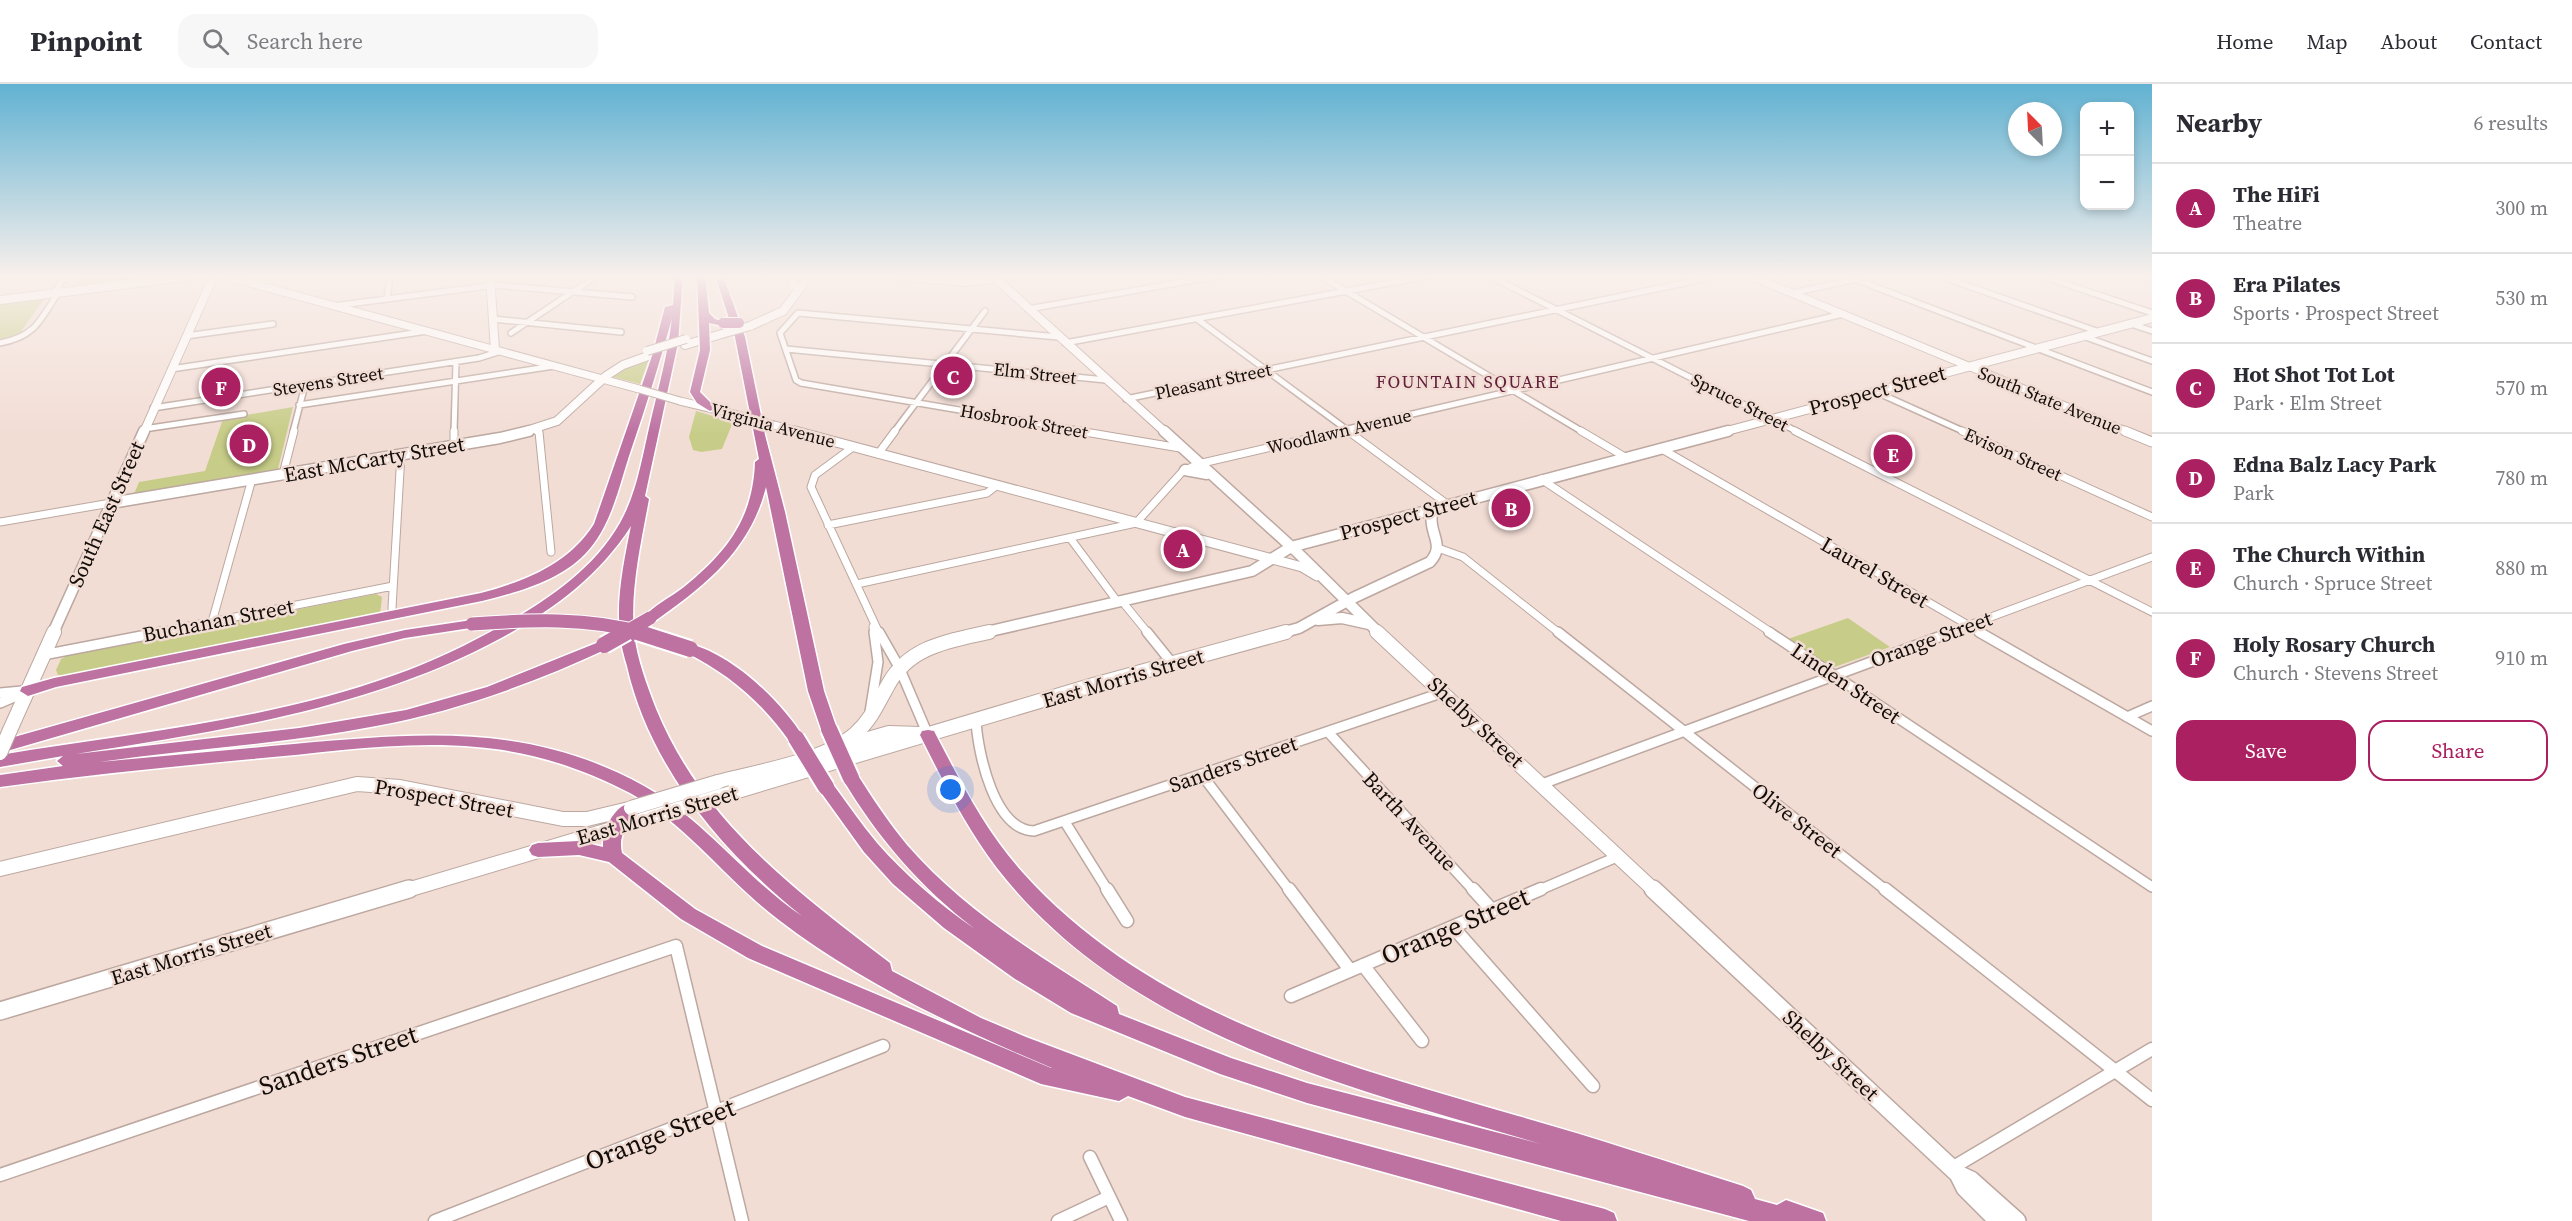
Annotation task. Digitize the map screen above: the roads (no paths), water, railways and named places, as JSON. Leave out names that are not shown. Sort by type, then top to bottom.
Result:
[{"type":"highway","points":[[28,691],[64,680],[487,596],[528,583],[563,565],[588,543],[600,524],[665,328]]},
{"type":"highway","points":[[0,761],[286,712],[362,692],[450,658],[507,630],[549,604],[586,574],[607,551],[628,520],[644,475],[675,328]]},
{"type":"highway","points":[[705,328],[705,350],[695,392],[710,408]]},
{"type":"highway","points":[[737,328],[819,702],[851,778],[890,836],[941,891],[1026,958],[1130,1026]]},
{"type":"highway","points":[[0,772],[107,755],[331,728],[401,716],[456,703],[505,687],[604,645],[650,618],[702,579],[743,531],[754,510],[760,490],[759,435]]},
{"type":"highway","points":[[644,475],[642,509],[628,577],[626,625],[637,679],[659,735],[690,789],[743,853],[805,908],[858,948],[897,982]]},
{"type":"highway","points":[[0,747],[358,645],[405,634],[472,624],[526,621],[595,624],[655,635],[690,649],[725,668],[757,691],[776,710],[826,787],[870,847],[900,879],[951,923],[1022,973],[1078,1007],[1228,1067],[1307,1093],[1794,1221]]},
{"type":"highway","points":[[928,735],[975,823],[1022,884],[1095,951],[1191,1012],[1269,1049],[1341,1074],[1578,1144],[1814,1221]]},
{"type":"highway","points":[[0,781],[94,768],[391,741],[461,740],[531,749],[592,768],[638,790],[665,807],[784,914],[848,958],[974,1024],[1018,1044],[1163,1099],[1239,1123],[1605,1221]]},
{"type":"highway","points":[[615,857],[612,842],[616,827],[636,814]]},
{"type":"highway","points":[[538,850],[579,848],[615,857],[688,914],[755,952],[1049,1077],[1163,1099]]},
{"type":"main road","name":"South East Street","points":[[0,753],[190,328]]},
{"type":"main road","points":[[494,328],[498,350]]},
{"type":"main road","name":"East McCarty Street","points":[[111,503],[510,436],[550,424],[563,417],[598,378],[623,365],[647,353],[724,328]]},
{"type":"main road","name":"Shelby Street","points":[[1048,328],[1291,547],[1322,580],[1955,1171],[1971,1180],[2017,1221]]},
{"type":"main road","name":"Prospect Street","points":[[815,754],[847,740],[870,718],[898,667],[919,652],[949,640],[1254,570],[1280,550],[1540,479],[2115,328]]},
{"type":"main road","points":[[1185,470],[1200,471],[1211,476]]},
{"type":"main road","points":[[1433,508],[1430,523],[1438,548]]},
{"type":"main road","name":"East Morris Street","points":[[636,814],[731,793],[1172,663],[1281,634],[1314,621],[1346,602],[1428,564],[1434,558],[1438,548]]},
{"type":"main road","name":"East Morris Street","points":[[1314,621],[1342,618],[1371,624]]},
{"type":"main road","name":"Prospect Street","points":[[0,869],[357,784],[400,786],[563,819],[636,814],[718,783],[889,733],[928,735]]},
{"type":"main road","name":"East Morris Street","points":[[0,1011],[616,827]]},
{"type":"main road","name":"Shelby Street","points":[[1955,1171],[1965,1188],[1998,1221]]},
{"type":"street","points":[[0,343],[17,341],[35,328]]},
{"type":"street","points":[[186,336],[244,328]]},
{"type":"street","name":"Virginia Avenue","points":[[416,328],[1302,567],[1322,580]]},
{"type":"street","points":[[511,333],[518,328]]},
{"type":"street","points":[[574,328],[621,333]]},
{"type":"street","points":[[783,328],[781,330],[786,349]]},
{"type":"street","points":[[961,328],[1061,340],[1138,328]]},
{"type":"street","points":[[1209,328],[1447,504]]},
{"type":"street","points":[[1408,328],[1625,457]]},
{"type":"street","name":"Pleasant Street","points":[[1126,399],[1465,328]]},
{"type":"street","name":"Spruce Street","points":[[1594,328],[2152,612]]},
{"type":"street","name":"Woodlawn Avenue","points":[[1136,523],[1185,470],[1198,464],[1783,328]]},
{"type":"street","name":"South State Avenue","points":[[1877,328],[2152,442]]},
{"type":"street","points":[[1983,328],[2152,392]]},
{"type":"street","points":[[2088,328],[2099,332]]},
{"type":"street","points":[[2088,328],[2099,332]]},
{"type":"street","points":[[878,454],[971,329]]},
{"type":"street","points":[[171,369],[427,331]]},
{"type":"street","points":[[2083,336],[2152,361]]},
{"type":"street","name":"Elm Street","points":[[786,349],[1106,380]]},
{"type":"street","name":"Hosbrook Street","points":[[786,349],[798,382],[1180,448]]},
{"type":"street","name":"Stevens Street","points":[[153,408],[486,357],[498,350]]},
{"type":"street","points":[[454,445],[456,362]]},
{"type":"street","points":[[299,405],[554,366]]},
{"type":"street","points":[[283,474],[305,385]]},
{"type":"street","name":"Evison Street","points":[[1874,391],[2152,517]]},
{"type":"street","points":[[144,429],[244,414]]},
{"type":"street","points":[[534,429],[539,434],[551,552]]},
{"type":"street","points":[[853,447],[816,474],[811,487],[872,620],[898,667],[928,735]]},
{"type":"street","name":"Laurel Street","points":[[1660,448],[2152,731]]},
{"type":"street","points":[[392,608],[401,454]]},
{"type":"street","points":[[212,622],[252,479]]},
{"type":"street","name":"Linden Street","points":[[1540,479],[2152,887]]},
{"type":"street","points":[[828,525],[987,493],[996,486]]},
{"type":"street","name":"East McCarty Street","points":[[0,522],[111,503]]},
{"type":"street","points":[[856,584],[1136,523]]},
{"type":"street","points":[[1070,538],[1172,663]]},
{"type":"street","name":"Olive Street","points":[[1438,548],[1463,557],[2152,1100]]},
{"type":"street","name":"Orange Street","points":[[1542,784],[2152,557]]},
{"type":"street","name":"Buchanan Street","points":[[43,655],[393,586]]},
{"type":"street","points":[[870,718],[878,662],[872,620]]},
{"type":"street","points":[[0,693],[28,691]]},
{"type":"street","points":[[0,703],[28,691]]},
{"type":"street","name":"Sanders Street","points":[[976,721],[979,756],[985,777],[1011,822],[1022,831],[1040,830],[1444,692]]},
{"type":"street","points":[[2127,717],[2152,705]]},
{"type":"street","name":"Barth Avenue","points":[[1328,732],[1492,910]]},
{"type":"street","points":[[1202,774],[1350,970]]},
{"type":"street","points":[[1065,822],[1127,921]]},
{"type":"street","name":"Orange Street","points":[[1291,996],[1619,856]]},
{"type":"street","points":[[1453,927],[1593,1086]]},
{"type":"street","name":"Sanders Street","points":[[0,1175],[676,946],[716,1112]]},
{"type":"street","points":[[1363,965],[1422,1041]]},
{"type":"street","name":"Orange Street","points":[[435,1221],[883,1046]]},
{"type":"street","points":[[1955,1171],[2152,1049]]},
{"type":"street","points":[[716,1112],[741,1221]]},
{"type":"street","points":[[1090,1157],[1121,1221]]},
{"type":"street","points":[[1059,1221],[1109,1197]]},
{"type":"place","name":"Hot Shot Tot Lot","points":[[953,376]]},
{"type":"place","name":"Holy Rosary Church","points":[[221,387]]},
{"type":"place","name":"Edna Balz Lacy Park","points":[[249,444]]},
{"type":"place","name":"The Church Within","points":[[1893,454]]},
{"type":"place","name":"Era Pilates","points":[[1511,508]]},
{"type":"place","name":"The HiFi","points":[[1183,549]]},
{"type":"district","name":"FOUNTAIN SQUARE","points":[[1468,381]]}]
